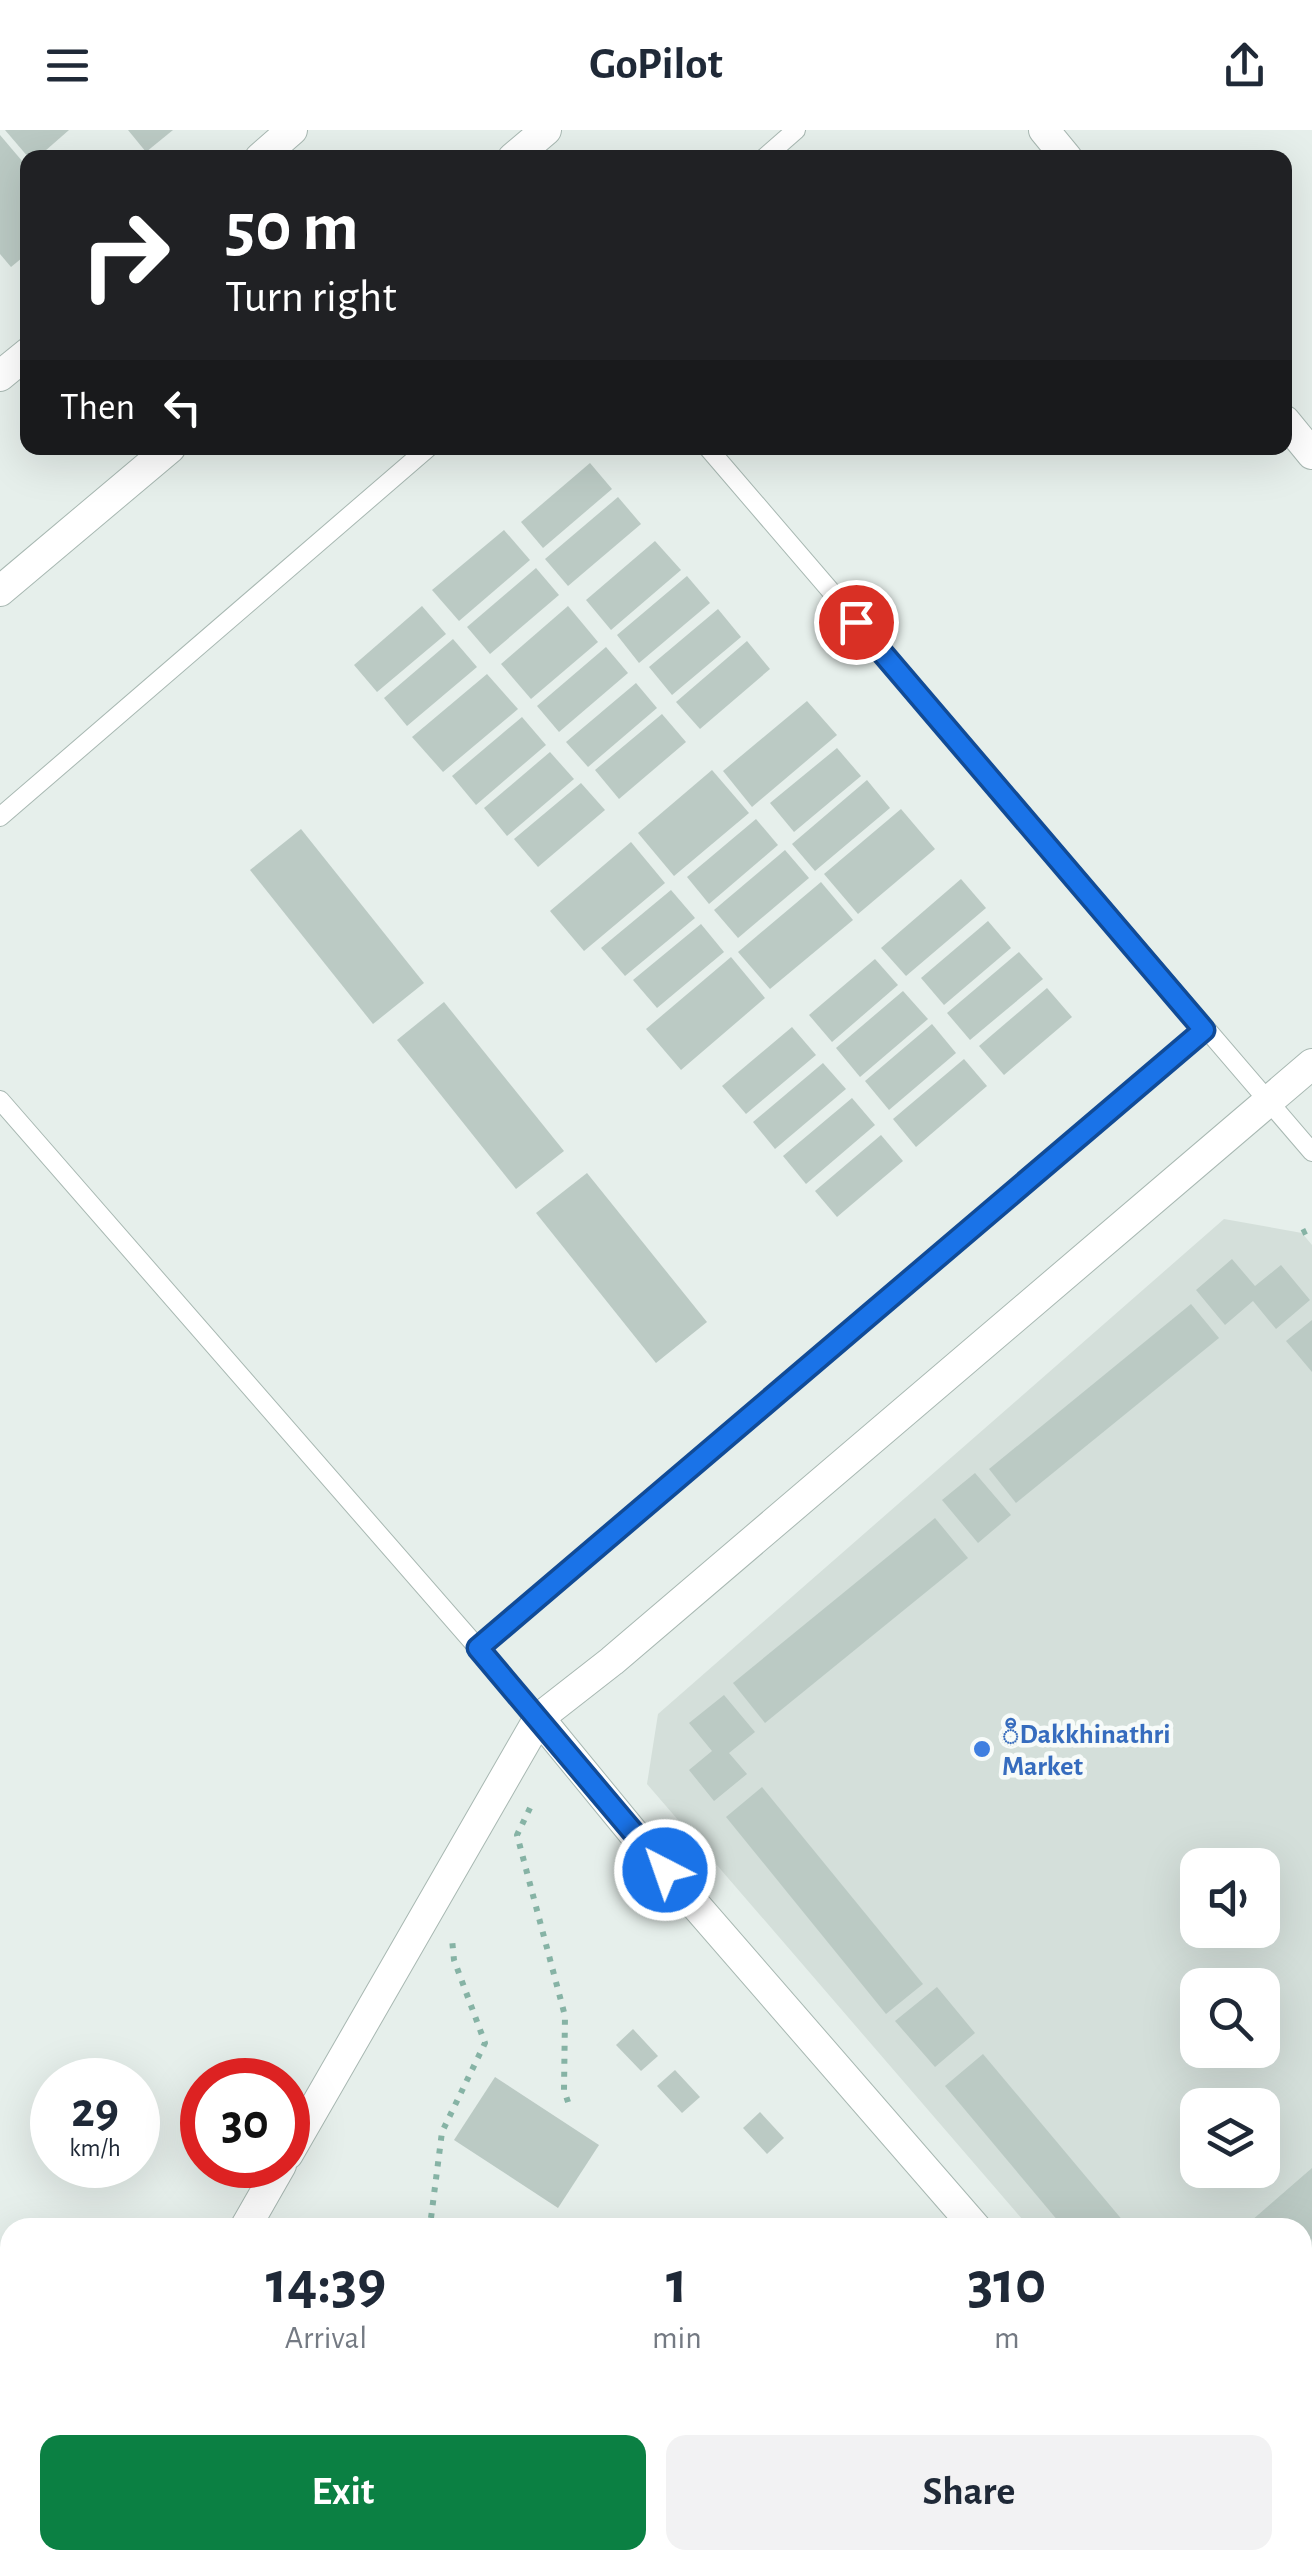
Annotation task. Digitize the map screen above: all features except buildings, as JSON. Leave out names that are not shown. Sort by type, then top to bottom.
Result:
[{"type":"street","points":[[269,150],[292,130]]},
{"type":"street","points":[[522,150],[546,130]]},
{"type":"street","points":[[1044,130],[1060,150]]},
{"type":"street","points":[[0,376],[20,360]]},
{"type":"street","points":[[1292,430],[1312,454]]},
{"type":"street","points":[[0,591],[162,455]]},
{"type":"street","points":[[310,2116],[539,1718],[612,1661],[1312,1064]]},
{"type":"street","points":[[539,1718],[639,1840],[967,2218]]},
{"type":"street","points":[[251,2218],[268,2188]]},
{"type":"lane","points":[[773,150],[796,130]]},
{"type":"lane","points":[[0,817],[420,455]]},
{"type":"lane","points":[[714,455],[1312,1152]]},
{"type":"lane","points":[[478,1648],[1204,1030]]},
{"type":"lane","points":[[0,1100],[539,1718]]},
{"type":"path","points":[[1302,1234],[1312,1228]]},
{"type":"path","points":[[532,1804],[517,1834],[565,2016],[564,2090],[570,2108]]},
{"type":"path","points":[[432,2218],[442,2132],[485,2043],[454,1960],[444,1883]]},
{"type":"shaded area","name":"ီDakkhinathri Market","points":[[1224,1219],[1302,1233],[1312,1245],[1312,2218],[1021,2218],[647,1784],[658,1714]]},
{"type":"place","name":"ီDakkhinathri Market","points":[[982,1749]]},
{"type":"route","points":[[665,1870],[478,1648],[1204,1030],[856,622]]}]
